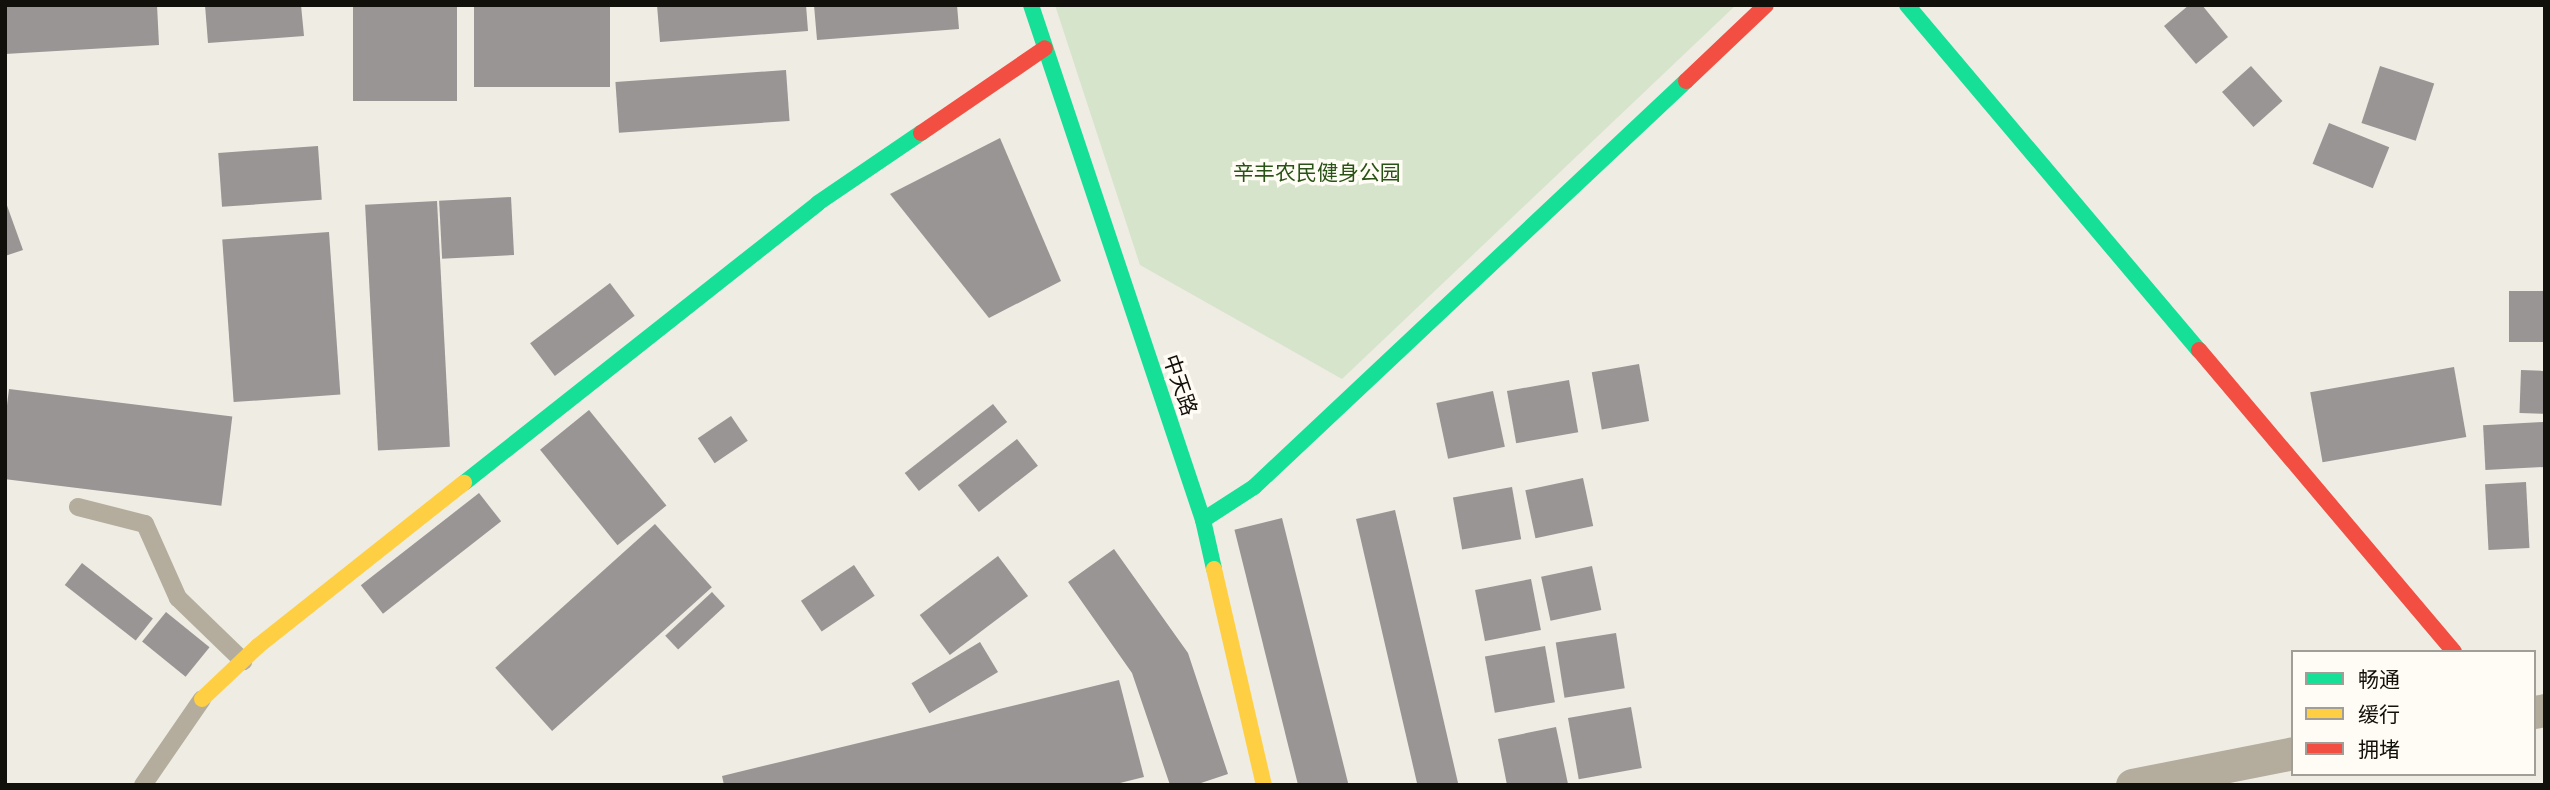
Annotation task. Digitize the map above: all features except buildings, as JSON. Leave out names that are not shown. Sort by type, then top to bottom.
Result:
[{"type":"street","name":"中天路","points":[[1031,5],[1203,520],[1264,785]]},
{"type":"street","points":[[1203,520],[1254,487],[1766,5]]},
{"type":"street","points":[[1907,5],[2452,650]]},
{"type":"street","points":[[202,699],[243,661],[818,203],[1045,48]]},
{"type":"street","points":[[2132,785],[2291,753]]},
{"type":"lane","points":[[78,507],[145,524],[178,598],[243,661]]},
{"type":"lane","points":[[143,785],[202,699]]},
{"type":"green space","name":"辛丰农民健身公园","points":[[1055,5],[1736,5],[1342,379],[1140,265]]},
{"type":"traffic: fast","points":[[1031,5],[1203,520],[1214,569]]},
{"type":"traffic: fast","points":[[1907,5],[2199,350]]},
{"type":"traffic: fast","points":[[1203,520],[1254,487],[1686,81]]},
{"type":"traffic: fast","points":[[464,483],[818,203],[921,133]]},
{"type":"traffic: slow","points":[[202,699],[258,646],[464,483]]},
{"type":"traffic: slow","points":[[1214,569],[1264,785]]},
{"type":"traffic: jam","points":[[1686,81],[1766,5]]},
{"type":"traffic: jam","points":[[921,133],[1045,48]]},
{"type":"traffic: jam","points":[[2199,350],[2452,650]]}]
